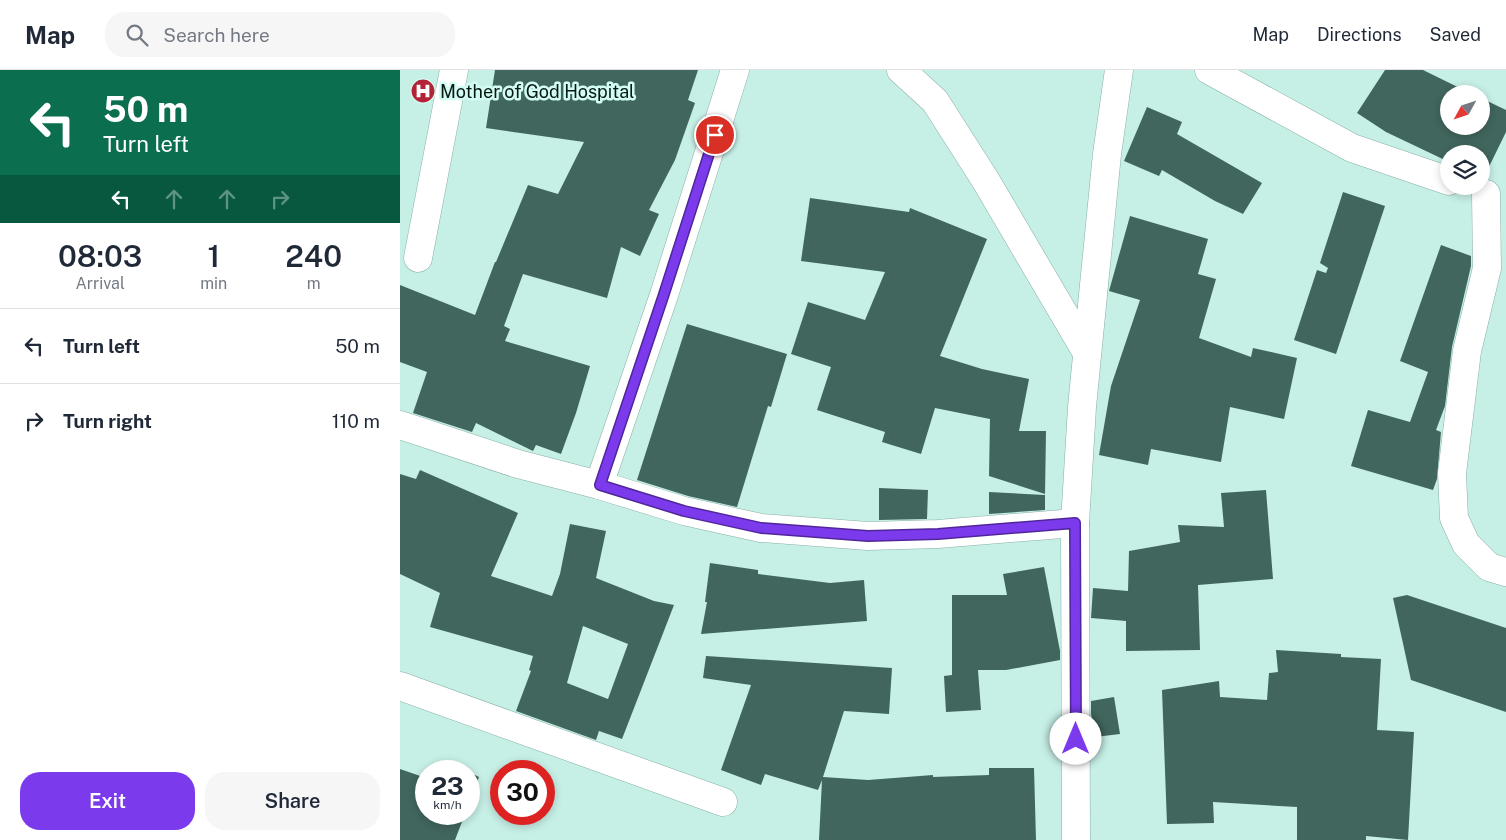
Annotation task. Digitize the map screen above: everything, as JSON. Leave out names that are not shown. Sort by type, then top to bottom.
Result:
[{"type":"street","points":[[418,258],[454,70]]},
{"type":"street","points":[[600,485],[664,294],[735,70]]},
{"type":"street","points":[[901,70],[935,101],[986,181],[1087,353]]},
{"type":"street","points":[[1076,840],[1075,523],[1087,353],[1107,154],[1119,70]]},
{"type":"street","points":[[1209,70],[1352,148],[1440,178]]},
{"type":"street","points":[[1485,195],[1487,268],[1467,351],[1452,474],[1454,518],[1466,544],[1489,567],[1506,572]]},
{"type":"street","points":[[400,425],[518,464],[600,485],[684,511],[761,528],[868,536],[938,534],[1075,523]]},
{"type":"street","points":[[400,686],[723,802]]},
{"type":"building","points":[[495,70],[698,70],[688,100],[695,103],[675,160],[649,210],[659,214],[640,256],[621,247],[607,298],[523,274],[504,326],[510,329],[505,341],[590,366],[561,454],[536,445],[533,451],[476,423],[472,432],[413,413],[427,372],[400,362],[400,285],[475,315],[528,185],[558,194],[584,142],[486,128]]},
{"type":"building","points":[[1385,70],[1423,70],[1454,85],[1440,85],[1440,135],[1490,135],[1490,102],[1506,110],[1506,132],[1490,165],[1490,145],[1440,145],[1440,158],[1386,132],[1357,113]]},
{"type":"building","points":[[1147,107],[1182,122],[1177,134],[1262,183],[1243,214],[1215,201],[1162,170],[1159,176],[1124,161]]},
{"type":"building","points":[[1343,192],[1385,206],[1336,354],[1294,340],[1317,270],[1326,273],[1328,268],[1320,263]]},
{"type":"building","points":[[810,198],[909,212],[910,208],[987,239],[940,356],[982,369],[1029,379],[1019,431],[1046,431],[1045,494],[989,476],[990,419],[935,408],[921,454],[882,442],[885,432],[817,410],[831,367],[791,354],[808,302],[865,320],[885,272],[801,261]]},
{"type":"building","points":[[1130,216],[1208,239],[1198,274],[1216,279],[1199,338],[1251,357],[1253,348],[1297,358],[1284,419],[1230,407],[1221,462],[1151,449],[1148,465],[1099,455],[1111,386],[1140,300],[1109,291]]},
{"type":"building","points":[[1441,245],[1471,256],[1471,266],[1452,347],[1445,406],[1436,430],[1441,432],[1437,479],[1433,490],[1351,466],[1368,410],[1410,422],[1428,372],[1400,361]]},
{"type":"building","points":[[687,324],[787,354],[771,407],[768,406],[737,507],[688,496],[637,480]]},
{"type":"building","points":[[420,470],[518,513],[491,576],[552,596],[560,574],[570,524],[606,531],[596,578],[654,601],[674,605],[622,739],[599,731],[596,740],[516,711],[531,671],[529,670],[533,656],[430,627],[440,593],[400,574],[400,474],[416,479]],"holes":[[[583,626],[628,644],[608,699],[567,683]]]},
{"type":"building","points":[[879,488],[928,490],[927,519],[879,520]]},
{"type":"building","points":[[1266,490],[1273,579],[1198,585],[1200,650],[1126,651],[1126,621],[1091,618],[1093,588],[1128,591],[1129,551],[1180,542],[1178,525],[1224,527],[1221,493]]},
{"type":"building","points":[[989,492],[1045,495],[1045,510],[989,514]]},
{"type":"building","points":[[710,563],[758,570],[758,574],[830,583],[864,580],[867,621],[701,634],[707,602],[705,602]]},
{"type":"building","points":[[1044,567],[1060,651],[1060,660],[1006,670],[978,670],[981,710],[946,712],[944,676],[952,675],[952,595],[1007,595],[1003,574]]},
{"type":"building","points":[[1407,595],[1506,628],[1506,712],[1411,680],[1393,598]]},
{"type":"building","points":[[1276,650],[1341,654],[1341,657],[1381,659],[1377,730],[1414,732],[1408,840],[1366,836],[1366,840],[1297,840],[1297,807],[1213,802],[1214,823],[1167,824],[1162,690],[1219,681],[1220,697],[1267,700],[1269,673],[1278,672]]},
{"type":"building","points":[[706,656],[892,668],[889,714],[844,711],[823,777],[868,780],[933,775],[933,777],[989,775],[989,768],[1034,768],[1036,840],[819,840],[822,780],[818,790],[765,774],[761,785],[721,770],[751,685],[703,678]]},
{"type":"building","points":[[1114,697],[1120,734],[1095,737],[1091,701]]},
{"type":"building","points":[[400,769],[415,774],[415,825],[461,825],[455,840],[400,840]]},
{"type":"place","name":"Mother of God Hospital","points":[[423,91]]},
{"type":"route","points":[[715,135],[600,485],[684,511],[761,528],[868,536],[938,534],[1075,523],[1076,739]]}]
